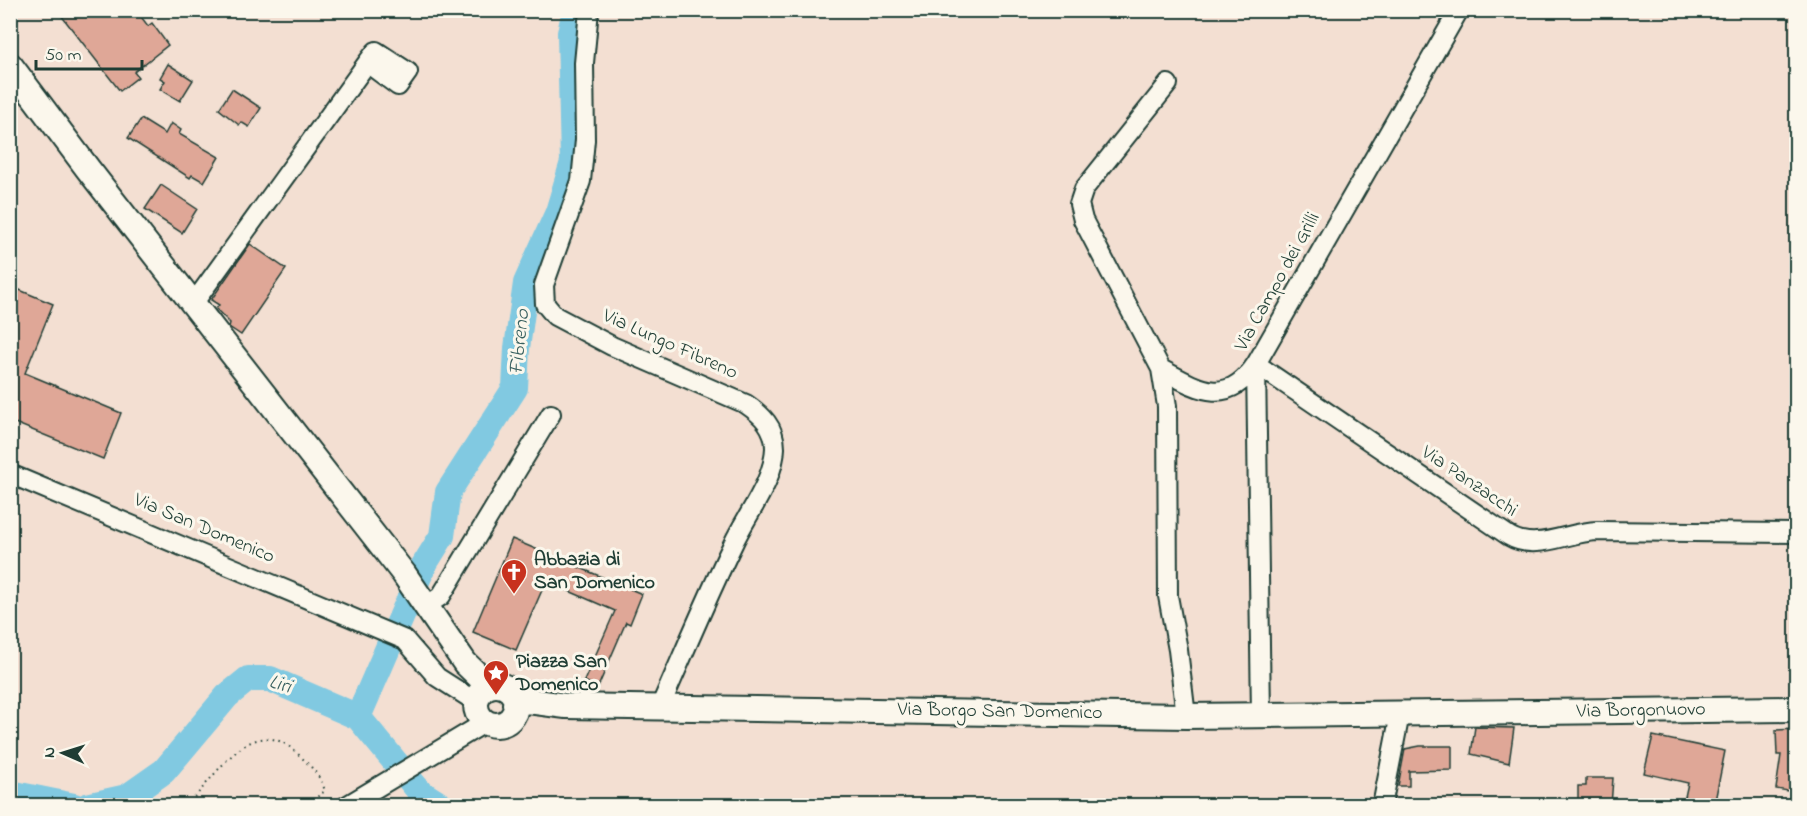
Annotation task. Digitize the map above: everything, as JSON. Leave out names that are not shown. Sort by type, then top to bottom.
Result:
[{"type":"main road","points":[[10,65],[404,574],[465,663],[484,703],[497,725],[508,720],[515,704],[506,688],[484,703]]},
{"type":"main road","name":"Via Borgo San Domenico","points":[[515,704],[528,701],[567,706],[1185,716],[1485,713]]},
{"type":"main road","name":"Via Borgonuovo","points":[[1485,713],[1797,709]]},
{"type":"street","name":"Via Lungo Fibreno","points":[[589,10],[584,63],[585,140],[581,181],[574,209],[544,285],[545,304],[555,316],[603,342],[746,404],[765,419],[774,441],[774,457],[768,475],[719,573],[660,707]]},
{"type":"street","name":"Via Campo dei Grilli","points":[[1261,715],[1256,364],[1459,10]]},
{"type":"street","points":[[193,304],[367,63]]},
{"type":"street","points":[[1167,84],[1084,189],[1079,204],[1083,220],[1161,369],[1167,416],[1168,596],[1178,650],[1185,716]]},
{"type":"street","points":[[1161,369],[1194,386],[1212,391],[1237,385],[1256,364]]},
{"type":"street","name":"Via Panzacchi","points":[[1256,364],[1521,542],[1541,543],[1575,533],[1597,531],[1797,533]]},
{"type":"street","points":[[423,601],[441,596],[551,414]]},
{"type":"street","name":"Via San Domenico","points":[[10,474],[405,640],[437,677],[484,703]]},
{"type":"street","points":[[346,806],[432,755],[484,703]]},
{"type":"street","points":[[1382,806],[1400,714]]},
{"type":"path","points":[[186,806],[230,757],[256,739],[274,737],[289,746],[320,776],[325,791],[305,806]]},
{"type":"building","points":[[57,10],[136,10],[148,26],[152,23],[168,45],[134,72],[138,77],[120,91]]},
{"type":"building","points":[[168,64],[193,80],[180,101],[160,89],[165,81],[160,78]]},
{"type":"building","points":[[232,89],[261,108],[249,127],[241,122],[239,125],[219,109]]},
{"type":"building","points":[[141,119],[165,134],[171,123],[181,130],[179,134],[219,157],[204,182],[192,175],[190,178],[128,138]]},
{"type":"building","points":[[161,185],[197,209],[182,233],[145,209]]},
{"type":"building","points":[[250,244],[286,269],[241,335],[229,327],[230,323],[216,309],[219,305],[211,300]]},
{"type":"building","points":[[10,286],[53,304],[25,373],[121,413],[103,459],[10,421]]},
{"type":"building","points":[[512,539],[642,594],[630,624],[626,622],[598,687],[584,681],[615,611],[546,581],[516,650],[473,632]]},
{"type":"building","points":[[1475,727],[1514,728],[1509,763],[1471,754]]},
{"type":"building","points":[[1797,729],[1797,788],[1794,792],[1776,789],[1781,755],[1777,755],[1776,730]]},
{"type":"building","points":[[1653,736],[1725,751],[1715,801],[1707,799],[1707,806],[1683,806],[1688,783],[1644,773]]},
{"type":"building","points":[[1420,746],[1452,746],[1452,770],[1409,771],[1409,786],[1398,786],[1405,749]]},
{"type":"building","points":[[1586,778],[1613,778],[1611,806],[1578,806],[1578,786],[1586,786]]},
{"type":"waterway","name":"Fibreno","points":[[358,717],[424,565],[442,536],[448,492],[515,388],[517,348],[526,283],[558,212],[573,162],[570,33],[575,10]]},
{"type":"waterway","name":"Liri","points":[[87,806],[127,797],[164,771],[227,696],[248,679],[270,679],[358,717],[420,792],[442,806]]},
{"type":"waterway","name":"Liri","points":[[10,793],[74,806]]},
{"type":"place","name":"Abbazia di San Domenico","points":[[514,595]]},
{"type":"place","name":"Piazza San Domenico","points":[[496,696]]}]
